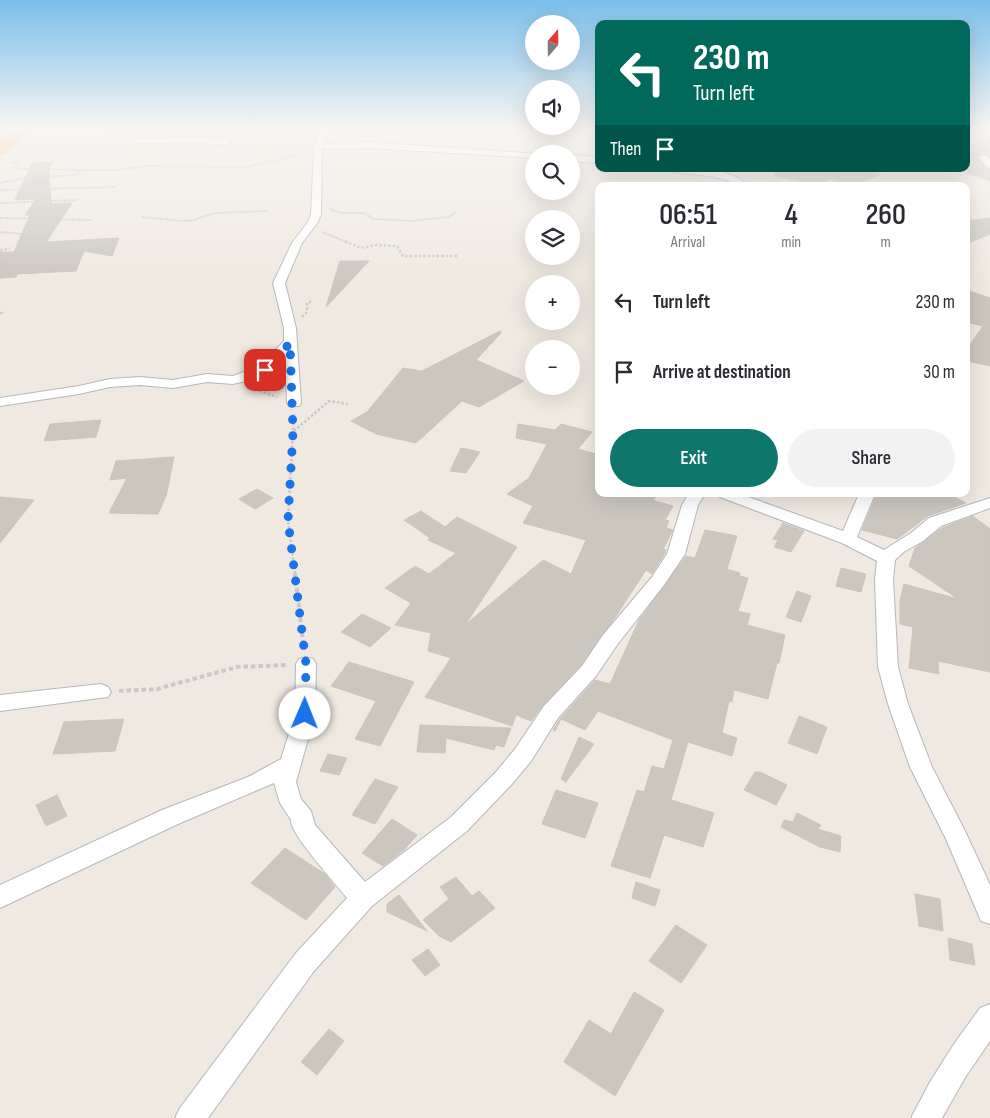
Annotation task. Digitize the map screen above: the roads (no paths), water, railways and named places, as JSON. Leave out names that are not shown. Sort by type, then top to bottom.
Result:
[{"type":"street","points":[[294,403],[290,328],[278,284],[296,243],[310,228],[316,214],[317,181]]},
{"type":"street","points":[[0,402],[78,390],[110,382],[140,381],[173,384],[207,378],[233,380],[265,370],[290,343]]},
{"type":"street","points":[[190,1118],[305,962],[363,898],[459,824],[504,778],[523,755],[551,712],[589,671],[610,640],[658,581],[676,554],[690,504],[695,497]]},
{"type":"street","points":[[734,497],[848,539],[886,558]]},
{"type":"street","points":[[848,539],[866,497]]},
{"type":"street","points":[[990,503],[935,522],[917,537],[899,547],[886,558],[884,580],[888,667],[898,704],[921,767],[957,838],[990,913]]},
{"type":"street","points":[[306,664],[305,714],[285,782],[291,803],[304,818],[302,824],[307,832],[363,898]]},
{"type":"street","points":[[0,703],[101,692]]},
{"type":"street","points":[[0,897],[170,817],[256,783],[292,763]]},
{"type":"street","points":[[926,1118],[940,1090],[990,1018]]}]
